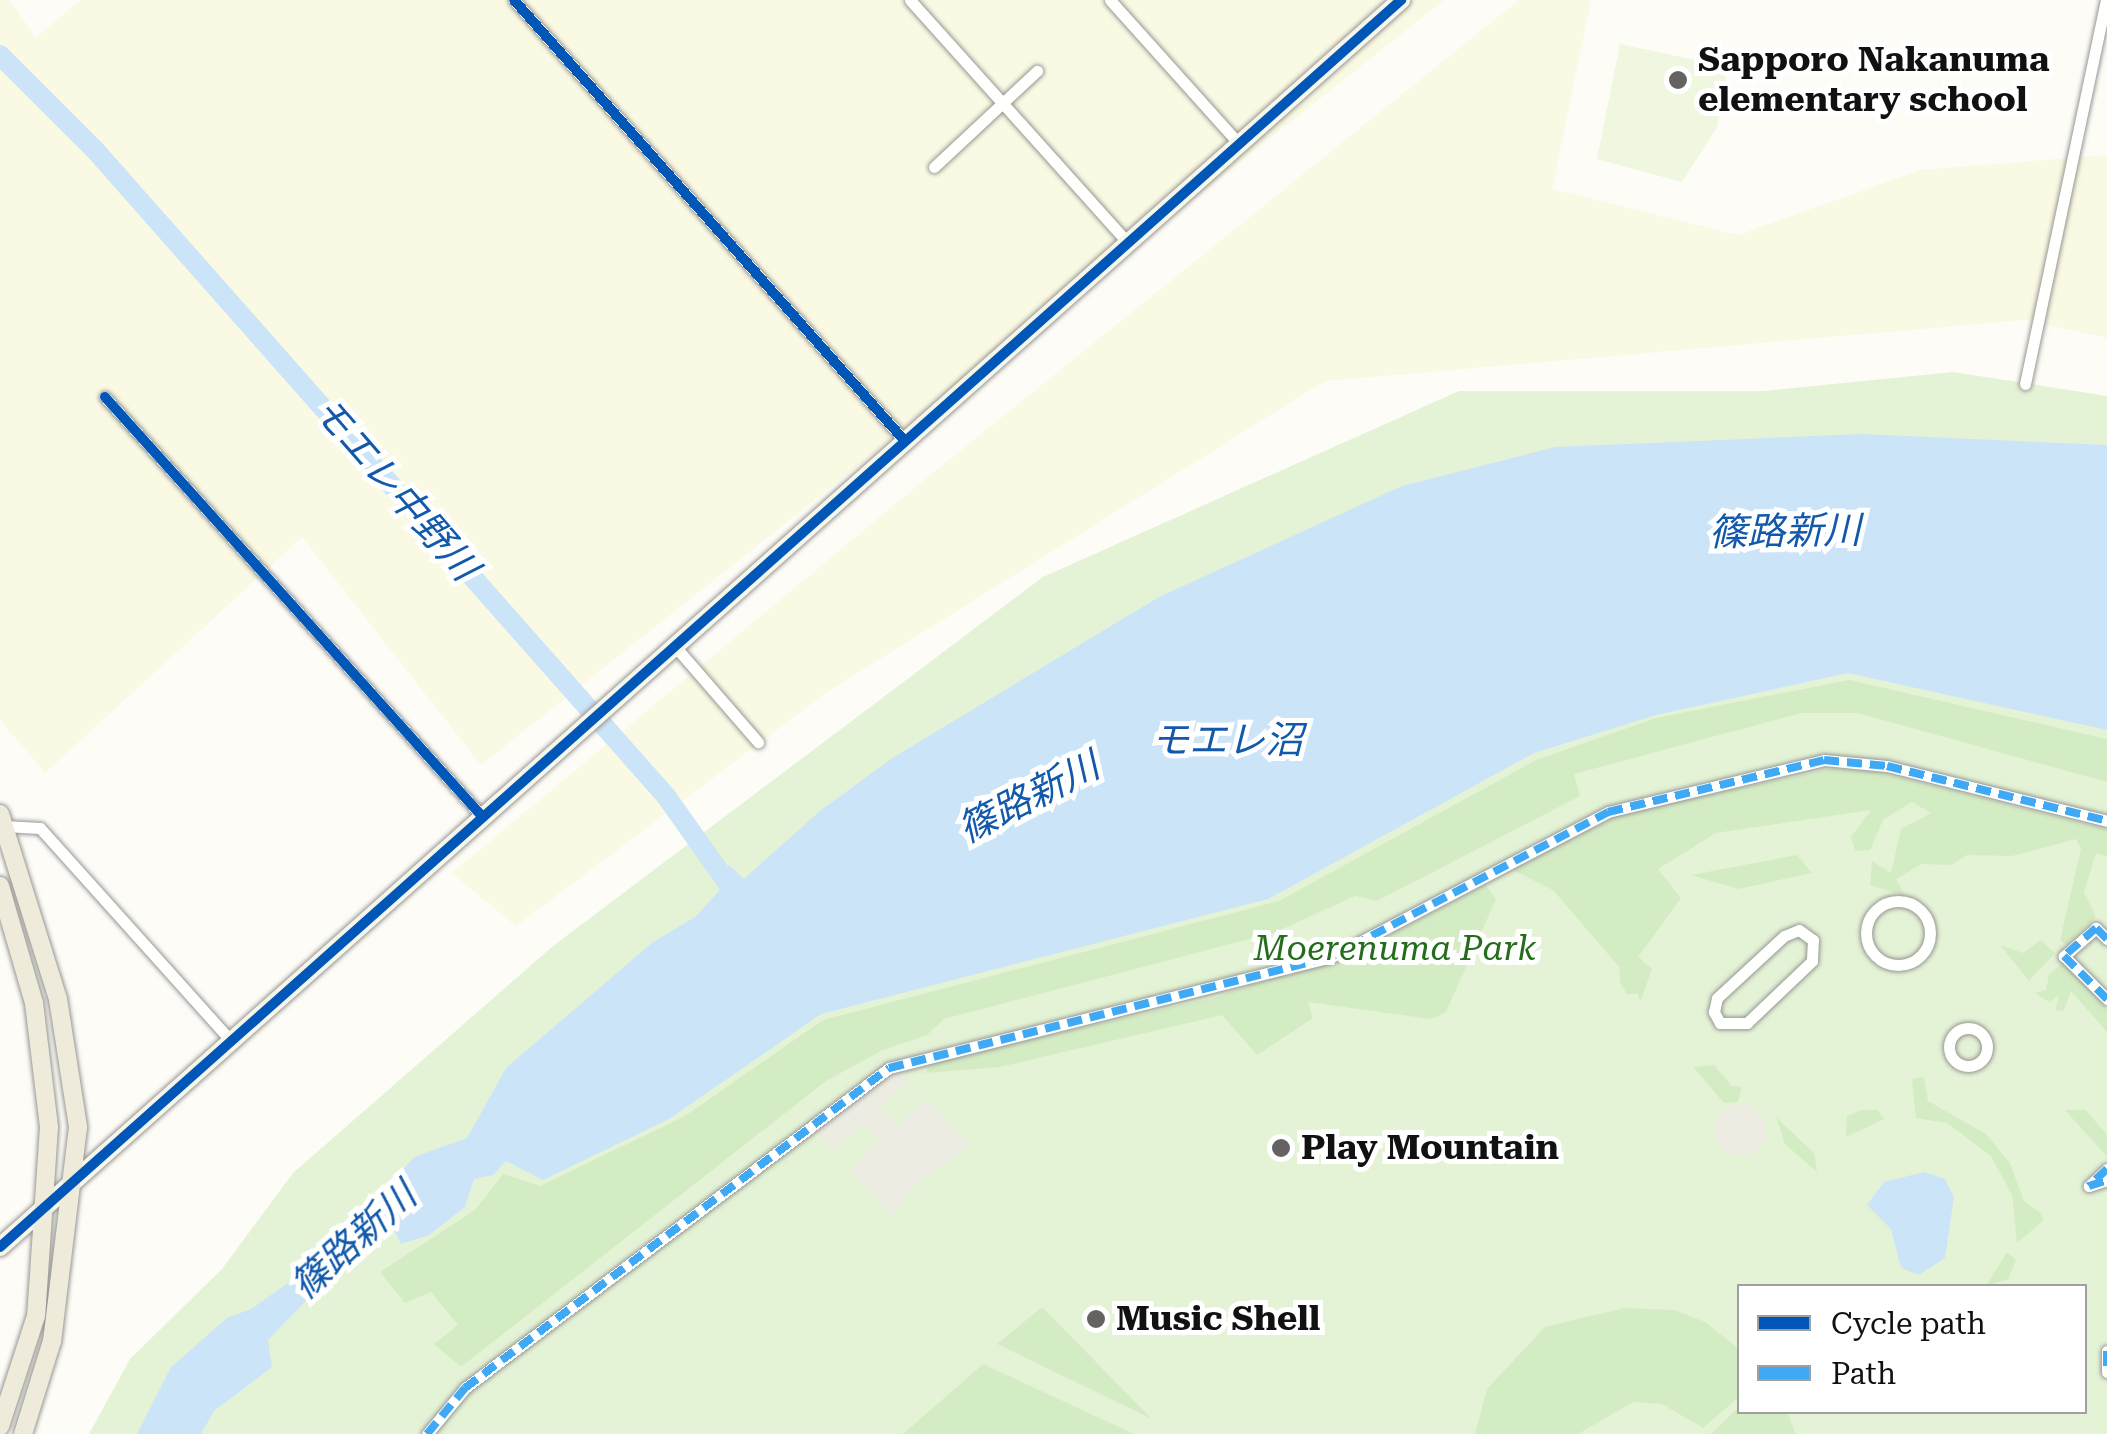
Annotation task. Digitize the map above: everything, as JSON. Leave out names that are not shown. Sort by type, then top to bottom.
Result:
[{"type":"main road","points":[[2,820],[58,999],[78,1127],[52,1341],[23,1434]]},
{"type":"main road","points":[[0,886],[34,1004],[48,1127],[36,1316],[0,1426]]},
{"type":"street","points":[[514,0],[904,440]]},
{"type":"street","points":[[910,0],[1127,242]]},
{"type":"street","points":[[1110,0],[1238,144]]},
{"type":"street","points":[[0,1247],[480,814],[1401,0]]},
{"type":"street","points":[[2025,384],[2106,0]]},
{"type":"street","points":[[934,168],[1037,71]]},
{"type":"street","points":[[105,398],[480,814]]},
{"type":"street","points":[[672,644],[758,742]]},
{"type":"street","points":[[427,1434],[465,1388],[889,1068],[1330,957],[1608,812],[1824,760],[1887,766],[2107,820]]},
{"type":"street","points":[[2,820],[40,828],[232,1041]]},
{"type":"street","points":[[1899,902],[1922,912],[1930,936],[1918,958],[1895,965],[1874,954],[1866,932],[1876,910],[1899,902]]},
{"type":"street","points":[[2107,940],[2096,928],[2064,956],[2107,999]]},
{"type":"street","points":[[1807,933],[1816,948],[1812,960],[1746,1022],[1720,1023],[1714,1012],[1717,998],[1784,936],[1807,933]]},
{"type":"street","points":[[2107,1169],[2089,1186],[2107,1180]]},
{"type":"street","points":[[2107,1352],[2107,1372]]},
{"type":"green space","points":[[0,0],[10,0],[36,38],[80,0],[1444,0],[481,765],[302,537],[45,773],[0,720]]},
{"type":"green space","points":[[1519,0],[1591,0],[1552,189],[1738,235],[1921,170],[2107,155],[2107,338],[2025,320],[1325,381],[827,692],[516,926],[452,873],[924,480]]},
{"type":"green space","points":[[1620,44],[1728,67],[1717,127],[1682,182],[1597,159]]},
{"type":"green space","name":"Moerenuma Park","points":[[1953,372],[2107,396],[2107,1434],[89,1434],[130,1359],[222,1269],[293,1173],[553,946],[1043,577],[1459,391],[1764,391]]},
{"type":"green space","points":[[1849,680],[2107,739],[2107,782],[1857,713],[1801,713],[1574,774],[1580,796],[1377,901],[1355,896],[1276,932],[944,1019],[927,1035],[883,1050],[826,1081],[461,1367],[434,1344],[458,1325],[431,1292],[405,1303],[380,1272],[475,1210],[503,1174],[540,1186],[685,1116],[823,1020],[1279,901],[1536,760],[1656,718]]},
{"type":"green space","points":[[1830,769],[1877,772],[2107,829],[2107,857],[2096,853],[2084,892],[2096,917],[2066,945],[2060,940],[2081,848],[2076,839],[2012,856],[1967,855],[1952,865],[1922,864],[1896,879],[1905,896],[1870,885],[1872,861],[1891,873],[1901,829],[1931,813],[1912,802],[1883,820],[1870,850],[1855,851],[1851,837],[1871,810],[1716,833],[1658,869],[1681,898],[1638,957],[1652,969],[1640,1003],[1638,994],[1627,994],[1620,983],[1619,967],[1553,890],[1515,871],[1513,865],[1629,811]]},
{"type":"green space","points":[[1797,855],[1812,873],[1738,889],[1691,875]]},
{"type":"green space","points":[[1485,885],[1496,899],[1446,1012],[1431,1019],[1308,1002],[1313,1018],[1257,1055],[1222,1015],[1000,1067],[926,1073],[929,1063],[1217,997],[1321,960],[1345,959]]},
{"type":"green space","points":[[2041,940],[2055,953],[2029,981],[2000,945],[2023,953]]},
{"type":"green space","points":[[2064,962],[2107,1009],[2107,1032],[2071,991],[2064,1010],[2055,1011],[2059,995],[2049,1002],[2035,993],[2046,990],[2049,974]]},
{"type":"green space","points":[[1714,1065],[1732,1086],[1742,1087],[1738,1102],[1724,1103],[1693,1067]]},
{"type":"green space","points":[[1924,1077],[1928,1101],[1986,1134],[2010,1163],[2024,1201],[2041,1213],[2043,1221],[2017,1243],[2012,1195],[1991,1156],[1947,1123],[1916,1118],[1912,1079]]},
{"type":"green space","points":[[1861,1110],[1877,1110],[1884,1119],[1846,1137],[1847,1116]]},
{"type":"green space","points":[[2065,1110],[2086,1110],[2107,1135],[2107,1157]]},
{"type":"green space","points":[[1776,1117],[1814,1153],[1817,1172],[1785,1144]]},
{"type":"green space","points":[[2007,1252],[2016,1260],[2008,1279],[1987,1284]]},
{"type":"green space","points":[[1042,1307],[1152,1419],[997,1344]]},
{"type":"green space","points":[[1624,1308],[1675,1310],[1705,1322],[1737,1347],[1737,1399],[1703,1428],[1662,1404],[1633,1402],[1578,1434],[1475,1434],[1487,1389],[1545,1327]]},
{"type":"green space","points":[[983,1364],[1134,1434],[903,1434]]},
{"type":"green space","points":[[1737,1409],[1737,1414],[1788,1414],[1796,1434],[1711,1434]]},
{"type":"shaded area","points":[[889,1068],[910,1080],[880,1108],[897,1126],[926,1099],[970,1145],[911,1189],[893,1217],[850,1170],[879,1141],[862,1124],[832,1152],[813,1127]]},
{"type":"shaded area","points":[[1740,1104],[1758,1112],[1766,1130],[1758,1148],[1740,1156],[1722,1148],[1714,1130],[1722,1112]]},
{"type":"water","name":"モエレ沼","points":[[1861,434],[2107,445],[2107,730],[1848,673],[1656,715],[1534,753],[1268,899],[821,1014],[669,1119],[543,1180],[506,1161],[493,1175],[474,1179],[465,1207],[429,1235],[401,1244],[387,1217],[268,1340],[272,1367],[214,1411],[201,1434],[137,1434],[171,1367],[227,1318],[251,1309],[326,1256],[414,1157],[467,1138],[506,1068],[653,942],[695,917],[721,889],[712,876],[729,865],[744,879],[821,810],[894,757],[1159,597],[1402,486],[1555,447]]},
{"type":"water","points":[[1924,1172],[1945,1179],[1954,1197],[1945,1258],[1919,1275],[1901,1268],[1891,1229],[1867,1205],[1884,1182]]},
{"type":"waterway","name":"モエレ中野川","points":[[0,55],[95,150],[666,796],[733,891]]},
{"type":"marked path","points":[[427,1434],[465,1388],[889,1068],[1331,957],[1608,812],[1824,760],[1887,766],[2107,821]]},
{"type":"marked path","points":[[2107,939],[2096,928],[2064,956],[2107,999]]},
{"type":"marked path","points":[[2107,1169],[2089,1186],[2107,1180]]},
{"type":"marked path","points":[[2107,1351],[2107,1372]]},
{"type":"cycle path","points":[[514,0],[904,440]]},
{"type":"cycle path","points":[[0,1247],[1401,0]]},
{"type":"cycle path","points":[[105,397],[480,814]]},
{"type":"place","name":"Sapporo Nakanuma elementary school","points":[[1678,80]]},
{"type":"place","name":"Play Mountain","points":[[1281,1148]]},
{"type":"place","name":"Music Shell","points":[[1096,1319]]},
{"type":"water label","name":"篠路新川","points":[[1785,532]]},
{"type":"water label","name":"篠路新川","points":[[1029,798]]},
{"type":"water label","name":"篠路新川","points":[[354,1241]]}]
